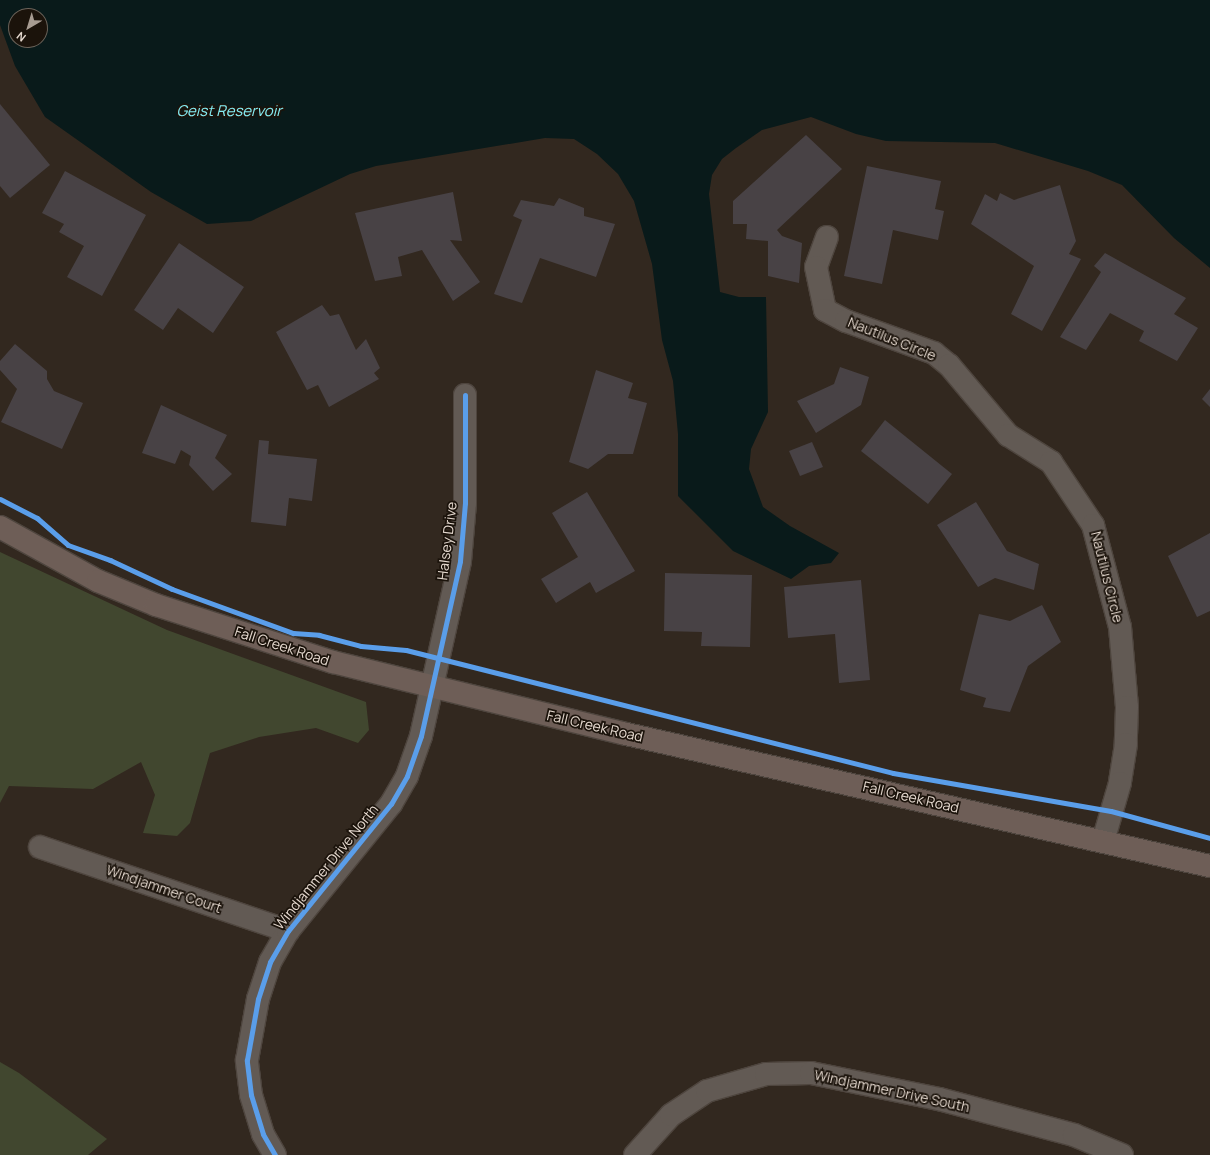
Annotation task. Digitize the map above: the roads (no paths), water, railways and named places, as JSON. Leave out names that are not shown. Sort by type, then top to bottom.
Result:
[{"type":"main road","name":"Fall Creek Road","points":[[0,527],[98,582],[156,605],[333,662],[622,733],[1210,866]]},
{"type":"street","name":"Nautilus Circle","points":[[827,237],[816,268],[826,310],[846,321],[934,353],[949,365],[1008,435],[1051,462],[1093,525],[1120,627],[1126,667],[1126,744],[1120,783],[1103,841]]},
{"type":"street","name":"Halsey Drive","points":[[432,687],[460,561],[465,503],[465,395]]},
{"type":"street","name":"Windjammer Drive North","points":[[275,1155],[263,1134],[251,1095],[247,1060],[258,999],[270,962],[288,931],[391,804],[407,776],[416,749],[432,687]]},
{"type":"street","name":"Windjammer Court","points":[[40,847],[288,931]]},
{"type":"street","name":"Windjammer Drive South","points":[[635,1155],[671,1115],[707,1091],[766,1074],[811,1073],[939,1100],[1074,1135],[1122,1155]]},
{"type":"water","name":"Geist Reservoir","points":[[0,0],[1210,0],[1210,268],[1174,238],[1122,185],[1088,171],[995,143],[886,141],[856,134],[811,117],[762,130],[736,148],[722,159],[712,175],[709,194],[720,292],[739,297],[766,297],[768,412],[751,449],[749,469],[763,507],[790,526],[839,553],[831,563],[809,566],[791,579],[733,551],[678,496],[678,434],[673,381],[662,340],[652,264],[634,201],[618,174],[597,154],[574,139],[545,138],[376,166],[350,174],[251,221],[207,224],[151,192],[45,117],[15,66],[8,48],[48,48],[48,8],[8,8],[8,47],[0,25]]}]
